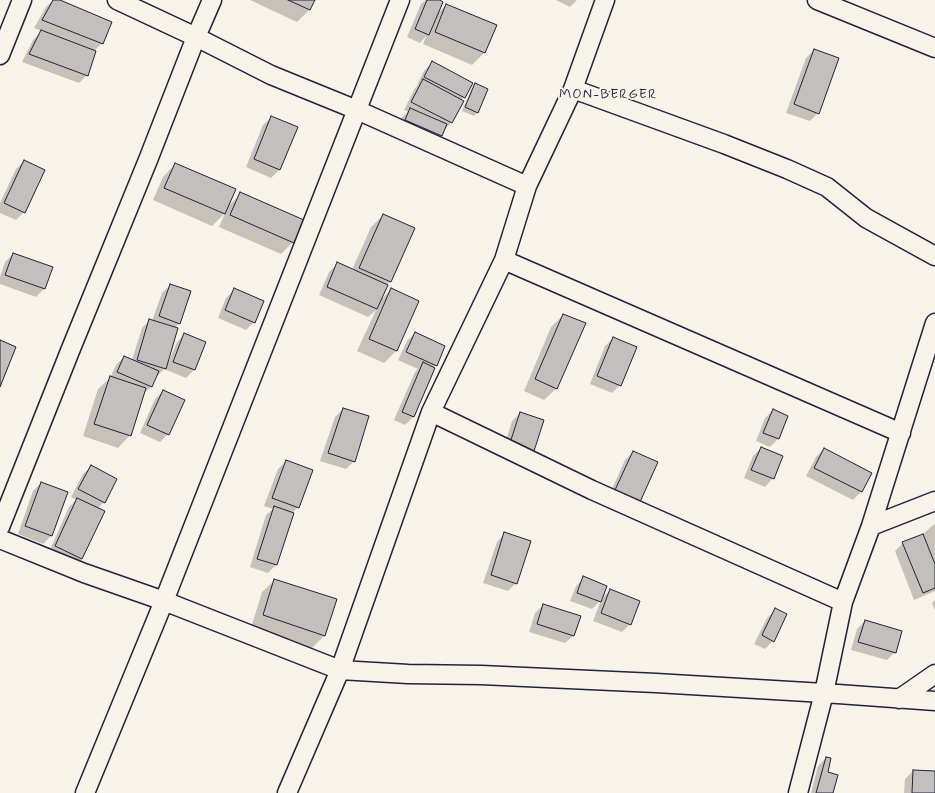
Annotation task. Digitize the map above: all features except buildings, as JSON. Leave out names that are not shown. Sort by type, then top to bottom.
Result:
[{"type":"street","points":[[0,55],[22,0]]},
{"type":"street","points":[[116,0],[196,37],[271,75],[357,110],[527,186]]},
{"type":"street","points":[[0,527],[212,0]]},
{"type":"street","points":[[85,793],[164,601],[400,0]]},
{"type":"street","points":[[288,793],[340,670],[431,412],[504,260],[527,186],[573,89],[605,0]]},
{"type":"street","points":[[817,0],[935,48]]},
{"type":"street","points":[[573,89],[724,144],[787,169],[827,187],[866,218],[935,256]]},
{"type":"street","points":[[504,260],[901,433]]},
{"type":"street","points":[[798,793],[824,693],[843,602],[871,526],[935,323]]},
{"type":"street","points":[[431,412],[592,490],[843,602]]},
{"type":"street","points":[[871,526],[935,501]]},
{"type":"street","points":[[0,539],[84,573],[164,601],[340,670],[408,674],[481,675],[656,683],[935,701]]},
{"type":"street","points":[[899,698],[935,674]]},
{"type":"district","name":"MON-BERGER","points":[[608,95]]}]
